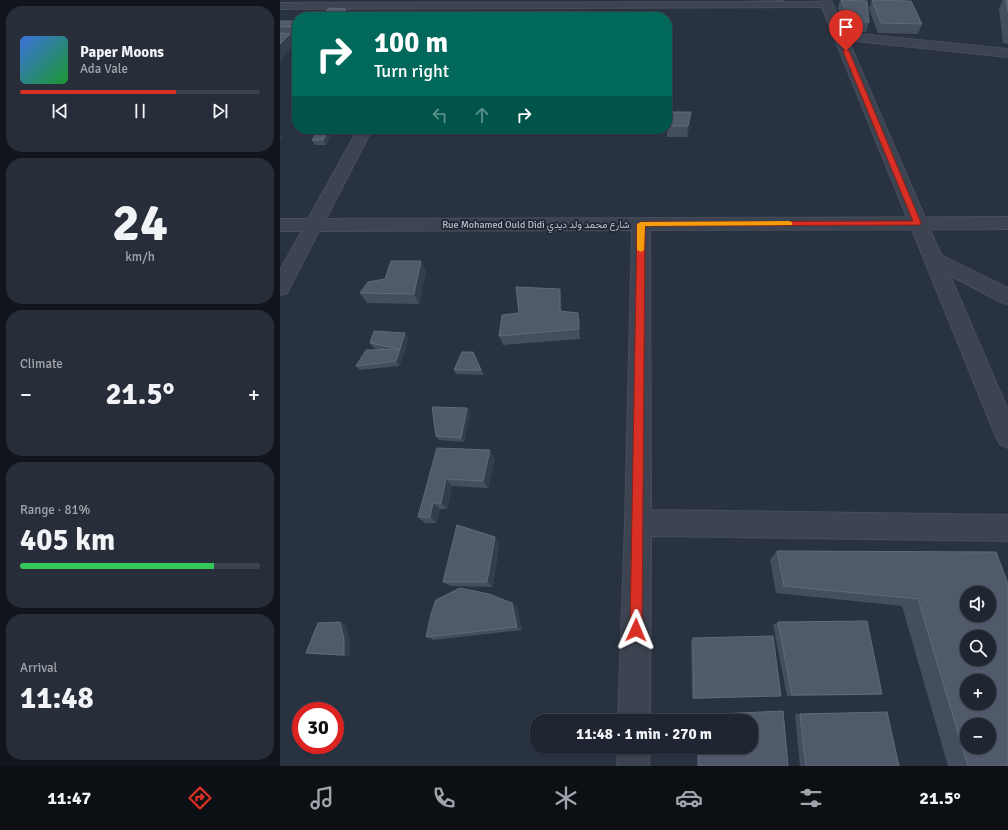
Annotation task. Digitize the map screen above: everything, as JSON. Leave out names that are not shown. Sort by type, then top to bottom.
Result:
[{"type":"street","points":[[280,6],[431,3],[608,11],[826,2],[1008,437]]},
{"type":"street","points":[[426,12],[431,3]]},
{"type":"street","points":[[840,36],[1008,53]]},
{"type":"street","points":[[280,288],[362,134]]},
{"type":"street","name":"Rue Mohamed Ould Didi شارع محمد ولد ديدي","points":[[280,225],[1008,223]]},
{"type":"street","points":[[634,714],[641,224]]},
{"type":"street","points":[[932,258],[1008,297]]},
{"type":"street","points":[[638,523],[1008,528]]},
{"type":"street","points":[[633,766],[634,754]]},
{"type":"building","points":[[841,0],[867,1],[869,22],[850,21]]},
{"type":"building","points":[[872,0],[911,1],[922,24],[881,23]]},
{"type":"building","points":[[1006,0],[1008,0],[1008,11]]},
{"type":"building","points":[[329,8],[346,9],[343,12],[325,12]]},
{"type":"building","points":[[280,21],[292,21],[292,26],[280,27]]},
{"type":"building","points":[[280,33],[290,34],[280,44]]},
{"type":"building","points":[[672,112],[691,112],[688,126],[672,126]]},
{"type":"building","points":[[316,134],[326,134],[323,140],[312,140]]},
{"type":"building","points":[[391,261],[421,261],[414,294],[360,293],[368,282],[385,279]]},
{"type":"building","points":[[516,287],[560,289],[560,311],[578,313],[579,329],[499,336],[502,315],[519,313]]},
{"type":"building","points":[[374,331],[405,333],[400,349],[370,343]]},
{"type":"building","points":[[400,349],[396,361],[356,366],[366,350]]},
{"type":"building","points":[[462,352],[473,352],[481,370],[454,370]]},
{"type":"building","points":[[432,407],[467,408],[461,438],[436,436]]},
{"type":"building","points":[[437,448],[490,450],[483,481],[446,479],[441,503],[433,503],[430,517],[418,517]]},
{"type":"building","points":[[457,525],[495,537],[487,582],[443,582]]},
{"type":"building","points":[[777,551],[996,552],[1008,584],[1008,766],[968,766],[964,754],[996,754],[996,718],[960,718],[960,739],[918,599],[784,586]]},
{"type":"building","points":[[460,588],[489,594],[512,603],[517,627],[426,637],[436,600]]},
{"type":"building","points":[[867,621],[882,694],[792,695],[778,622]]},
{"type":"building","points":[[340,622],[344,639],[344,655],[306,653],[318,623]]},
{"type":"building","points":[[773,636],[781,696],[694,698],[693,638]]},
{"type":"building","points":[[783,711],[788,766],[699,766],[699,754],[758,754],[758,714],[719,714]]},
{"type":"building","points":[[887,712],[899,766],[806,766],[800,714]]},
{"type":"slow traffic","points":[[641,250],[641,224],[789,223]]},
{"type":"route","points":[[636,630],[641,224],[918,223],[846,51]]}]
